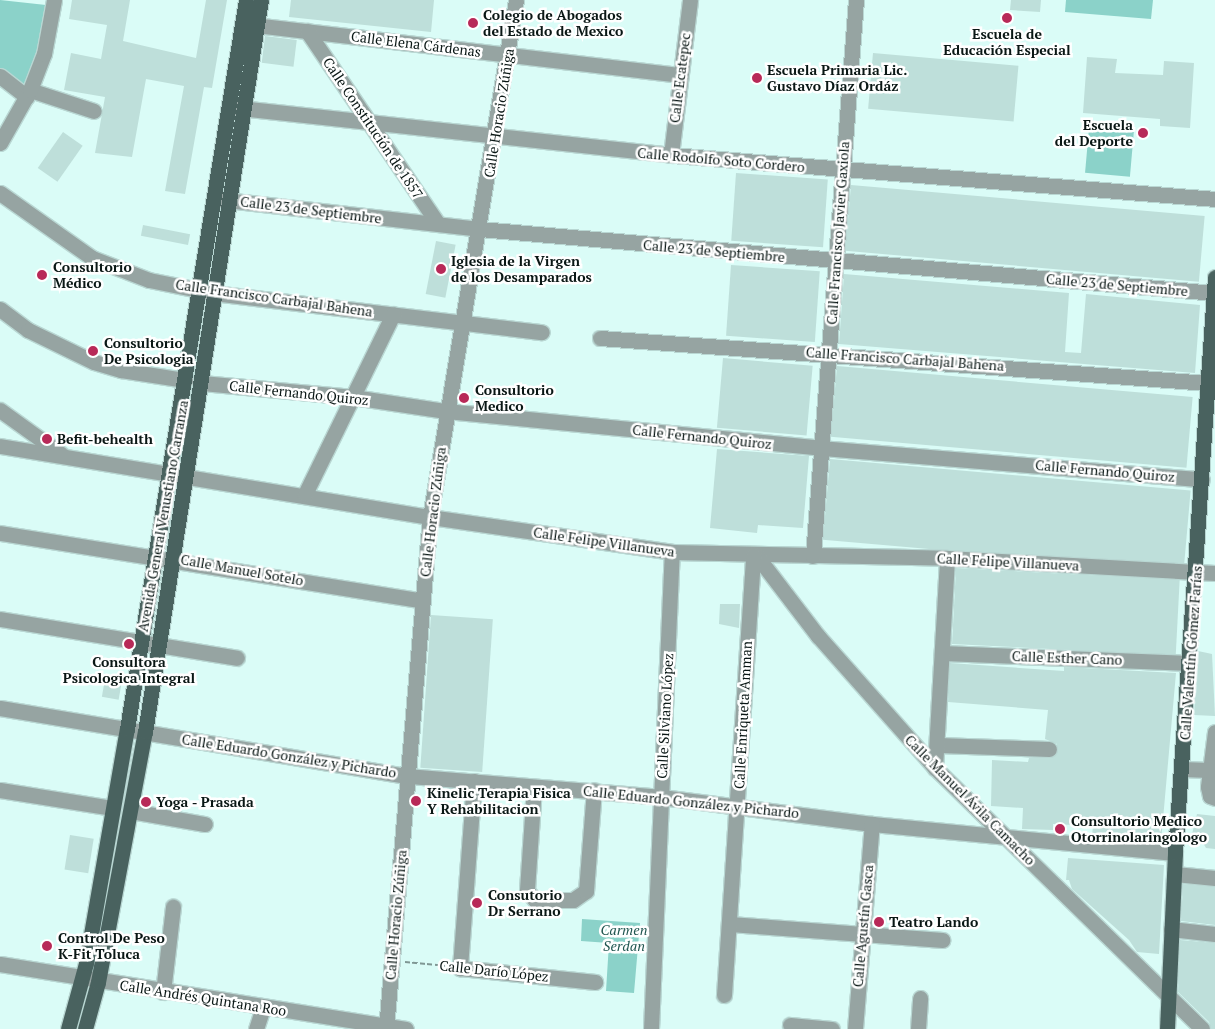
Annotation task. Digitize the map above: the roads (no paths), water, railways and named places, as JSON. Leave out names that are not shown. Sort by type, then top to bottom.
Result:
[{"type":"main road","name":"Avenida General Venustiano Carranza","points":[[68,1029],[83,978],[186,380],[229,200],[236,107],[249,24],[246,0]]},
{"type":"main road","name":"Avenida General Venustiano Carranza","points":[[249,24],[261,0]]},
{"type":"main road","name":"Avenida General Venustiano Carranza","points":[[85,1029],[98,982],[131,811],[188,476],[202,383],[213,199],[236,107]]},
{"type":"main road","name":"Calle Valentín Gómez Farías","points":[[1167,1029],[1175,853],[1197,572],[1215,277]]},
{"type":"street","points":[[0,143],[29,93],[44,54],[54,0]]},
{"type":"street","name":"Calle Horacio Zúñiga","points":[[387,1027],[430,517],[446,411],[480,229],[516,0]]},
{"type":"street","name":"Calle Ecatepec","points":[[671,155],[690,0]]},
{"type":"street","name":"Calle Francisco Javier Gaxiola","points":[[813,556],[856,0]]},
{"type":"street","name":"Calle Elena Cárdenas","points":[[249,24],[680,75]]},
{"type":"street","name":"Calle Constitución de 1857","points":[[307,31],[438,224]]},
{"type":"street","points":[[0,76],[29,93],[94,111]]},
{"type":"street","name":"Calle Rodolfo Soto Cordero","points":[[236,107],[671,155],[843,171],[1215,199]]},
{"type":"street","name":"Calle Francisco Carbajal Bahena","points":[[0,193],[92,258],[149,280],[206,292],[393,314],[462,320],[542,332]]},
{"type":"street","name":"Calle 23 de Septiembre","points":[[213,199],[480,229],[836,262],[1215,293]]},
{"type":"street","points":[[0,308],[28,330],[94,362],[121,370],[186,380]]},
{"type":"street","points":[[305,494],[393,314]]},
{"type":"street","name":"Calle Francisco Carbajal Bahena","points":[[600,338],[828,353],[1209,383]]},
{"type":"street","name":"Calle Fernando Quiroz","points":[[202,383],[353,397],[446,411],[821,448],[1202,479]]},
{"type":"street","points":[[0,410],[64,456]]},
{"type":"street","name":"Calle Felipe Villanueva","points":[[0,446],[305,494],[430,517],[672,552],[947,558],[1215,572]]},
{"type":"street","name":"Calle Manuel Sotelo","points":[[0,532],[157,555],[423,601]]},
{"type":"street","name":"Calle Silviano López","points":[[651,1029],[672,552]]},
{"type":"street","name":"Calle Manuel Ávila Camacho","points":[[754,555],[818,636],[936,768],[1202,1029]]},
{"type":"street","name":"Calle Enriqueta Amman","points":[[724,995],[754,555]]},
{"type":"street","points":[[936,768],[944,653],[947,558]]},
{"type":"street","points":[[0,619],[160,643],[237,658]]},
{"type":"street","name":"Calle Esther Cano","points":[[944,653],[1190,662]]},
{"type":"street","name":"Calle Eduardo González y Pichardo","points":[[0,708],[408,776],[534,787],[594,790],[872,824],[1175,853]]},
{"type":"street","points":[[1215,732],[1208,791],[1215,798]]},
{"type":"street","points":[[939,745],[1049,749]]},
{"type":"street","points":[[1182,769],[1209,770]]},
{"type":"street","name":"Calle Darío López","points":[[474,781],[460,968],[595,982]]},
{"type":"street","points":[[534,787],[527,891],[535,900],[574,900],[586,891],[594,790]]},
{"type":"street","points":[[0,790],[112,808]]},
{"type":"street","points":[[131,811],[205,824]]},
{"type":"street","name":"Calle Agustín Gasca","points":[[855,1029],[872,824]]},
{"type":"street","points":[[1175,874],[1215,878]]},
{"type":"street","points":[[163,992],[173,907]]},
{"type":"street","points":[[730,924],[942,940]]},
{"type":"street","points":[[1171,929],[1215,934]]},
{"type":"street","name":"Calle Andrés Quintana Roo","points":[[0,964],[98,982],[406,1029]]},
{"type":"street","points":[[918,1029],[920,998]]},
{"type":"street","points":[[256,1029],[263,1007]]},
{"type":"street","points":[[790,1024],[832,1029]]},
{"type":"place","name":"Escuela de Educación Especial","points":[[1007,18]]},
{"type":"place","name":"Colegio de Abogados del Estado de Mexico","points":[[473,23]]},
{"type":"place","name":"Escuela Primaria Lic. Gustavo Díaz Ordáz","points":[[757,78]]},
{"type":"place","name":"Escuela del Deporte","points":[[1143,133]]},
{"type":"place","name":"Iglesia de la Virgen de los Desamparados","points":[[441,269]]},
{"type":"place","name":"Consultorio Médico","points":[[42,275]]},
{"type":"place","name":"Consultorio De Psicologia","points":[[93,351]]},
{"type":"place","name":"Consultorio Medico","points":[[464,398]]},
{"type":"place","name":"Befit-behealth","points":[[47,439]]},
{"type":"place","name":"Consultora Psicologica Integral","points":[[129,644]]},
{"type":"place","name":"Kinelic Terapia Fisica Y Rehabilitacion","points":[[416,801]]},
{"type":"place","name":"Yoga - Prasada","points":[[146,802]]},
{"type":"place","name":"Consultorio Medico Otorrinolaringologo","points":[[1060,829]]},
{"type":"place","name":"Consutorio Dr Serrano","points":[[477,903]]},
{"type":"place","name":"Teatro Lando","points":[[879,922]]},
{"type":"place","name":"Control De Peso K-Fit Toluca","points":[[47,946]]},
{"type":"park label","name":"Carmen Serdan","points":[[624,938]]}]
